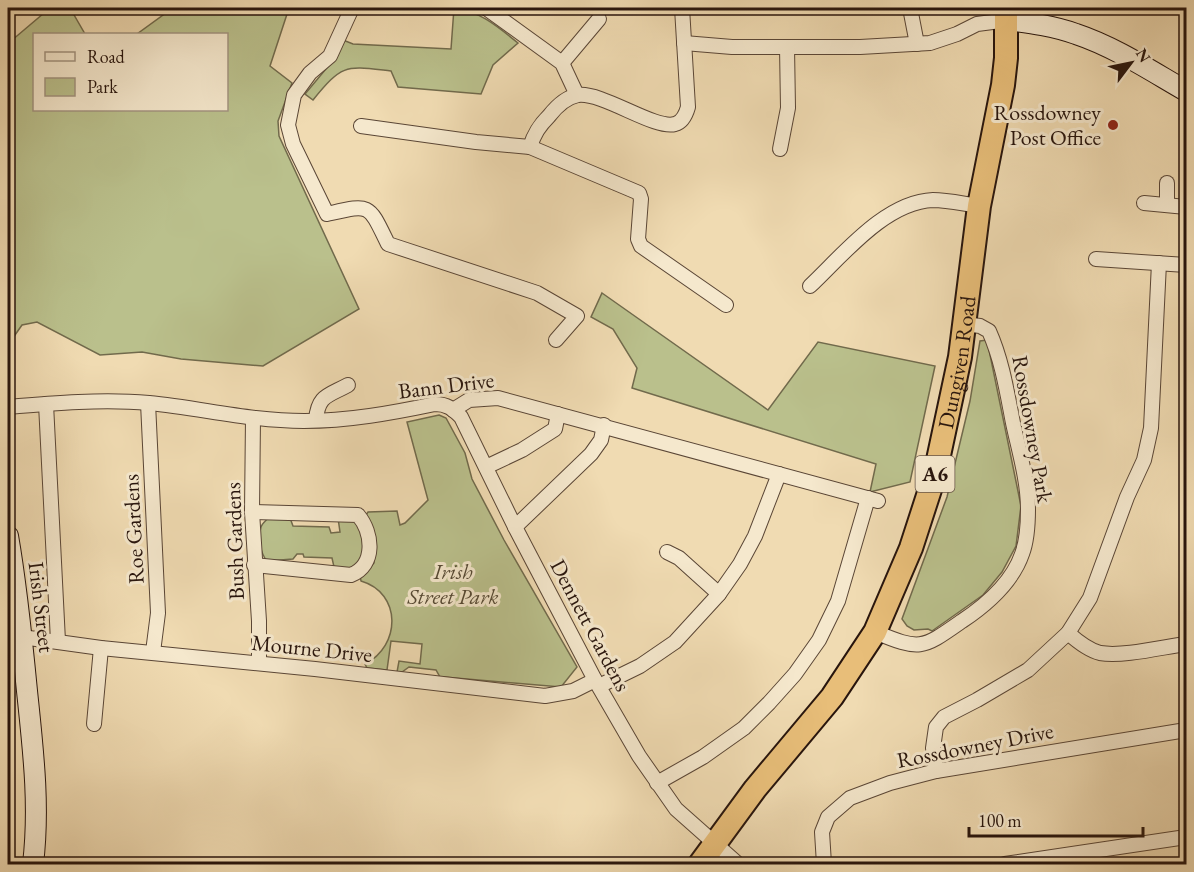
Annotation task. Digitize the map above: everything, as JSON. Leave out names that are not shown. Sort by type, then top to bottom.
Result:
[{"type":"highway","name":"Dungiven Road","points":[[700,864],[755,789],[832,697],[875,632],[911,548],[928,497],[960,357],[979,206],[1003,85],[1007,14]]},
{"type":"main road","points":[[1007,14],[1077,34],[1124,56],[1186,91]]},
{"type":"main road","name":"Irish Street","points":[[8,536],[22,638],[37,805],[33,864]]},
{"type":"street","points":[[352,8],[330,56],[310,74],[294,95],[288,125],[293,144],[327,214],[359,207],[373,213],[388,244],[537,293],[577,316],[556,340]]},
{"type":"street","points":[[488,8],[562,63],[577,95]]},
{"type":"street","points":[[530,147],[536,130],[557,106],[577,95],[593,97],[662,123],[674,124],[684,117],[688,107],[682,8]]},
{"type":"street","points":[[910,8],[917,44]]},
{"type":"street","points":[[684,43],[732,47],[860,47],[917,44],[939,40],[1007,14]]},
{"type":"street","points":[[562,63],[599,19]]},
{"type":"street","points":[[780,149],[788,108],[787,47]]},
{"type":"street","points":[[361,126],[530,147],[639,193],[641,199],[638,239],[641,246],[726,305]]},
{"type":"street","points":[[1167,183],[1167,206]]},
{"type":"street","points":[[810,286],[885,216],[912,204],[934,200],[979,206]]},
{"type":"street","points":[[1144,203],[1186,207]]},
{"type":"street","points":[[1096,259],[1186,264]]},
{"type":"street","points":[[936,771],[933,748],[936,727],[944,717],[1028,670],[1068,633],[1090,598],[1127,497],[1144,460],[1151,428],[1159,263]]},
{"type":"street","name":"Rossdowney Park","points":[[875,632],[911,646],[927,644],[992,599],[1022,556],[1026,541],[1028,508],[1022,463],[997,348],[989,331],[980,326],[965,324]]},
{"type":"street","points":[[316,420],[320,401],[348,385]]},
{"type":"street","name":"Bann Drive","points":[[8,407],[46,404],[148,403],[253,418],[316,420],[364,417],[435,404],[444,404],[453,410],[469,400],[498,398],[873,500],[838,601],[819,640],[795,674],[744,728],[703,757],[657,783]]},
{"type":"street","name":"Roe Gardens","points":[[148,403],[158,613],[153,652]]},
{"type":"street","points":[[46,404],[58,641]]},
{"type":"street","name":"Dennett Gardens","points":[[453,410],[460,417],[597,683],[639,756],[676,809],[738,864]]},
{"type":"street","points":[[486,467],[522,450],[555,429],[558,414]]},
{"type":"street","name":"Bush Gardens","points":[[253,418],[252,512],[259,621],[258,663]]},
{"type":"street","points":[[515,527],[591,454],[602,440],[604,425]]},
{"type":"street","name":"Mourne Drive","points":[[22,638],[545,696],[573,691],[640,666],[675,642],[719,594],[740,564],[755,536],[779,474]]},
{"type":"street","points":[[252,512],[358,514],[364,522],[368,538],[367,563],[351,575],[254,565]]},
{"type":"street","points":[[668,552],[679,558],[719,594]]},
{"type":"street","points":[[1068,633],[1086,647],[1100,653],[1118,653],[1186,644]]},
{"type":"street","points":[[94,724],[101,648]]},
{"type":"street","name":"Rossdowney Drive","points":[[824,864],[822,832],[828,818],[850,798],[870,790],[936,771],[1186,730]]},
{"type":"street","points":[[1005,864],[1186,837]]},
{"type":"green space","points":[[50,8],[70,8],[84,33],[33,33],[33,111],[228,111],[228,33],[138,33],[166,13],[183,8],[234,10],[289,8],[270,66],[292,83],[278,121],[279,136],[359,309],[263,366],[181,359],[142,352],[100,355],[37,322],[22,325],[8,345],[8,40],[11,41]]},
{"type":"green space","points":[[454,8],[480,16],[518,43],[493,65],[481,94],[398,87],[391,71],[354,68],[339,73],[313,100],[305,94],[335,58],[343,40],[353,44],[451,49]]},
{"type":"green space","points":[[602,293],[768,410],[818,342],[935,366],[910,482],[870,492],[876,464],[632,388],[637,368],[613,329],[591,317]]},
{"type":"green space","points":[[987,340],[1021,506],[1016,546],[1002,572],[983,595],[932,631],[914,630],[902,619],[947,497],[970,401],[980,341]]},
{"type":"green space","name":"Irish Street Park","points":[[439,415],[446,418],[465,453],[472,479],[504,540],[577,667],[561,687],[440,677],[436,670],[409,667],[402,672],[397,672],[399,661],[420,664],[422,644],[391,641],[387,670],[367,668],[365,664],[377,656],[385,645],[392,620],[390,608],[384,596],[374,587],[361,581],[360,576],[374,563],[373,529],[366,515],[368,512],[397,511],[400,525],[405,523],[428,500],[407,422]]},
{"type":"green space","points":[[270,516],[290,518],[293,526],[329,527],[331,533],[340,532],[338,518],[350,518],[361,527],[364,545],[363,563],[346,570],[334,567],[332,558],[304,557],[303,554],[297,554],[293,559],[267,561],[261,549],[260,535],[262,526]]},
{"type":"place","name":"Rossdowney Post Office","points":[[1113,125]]}]
